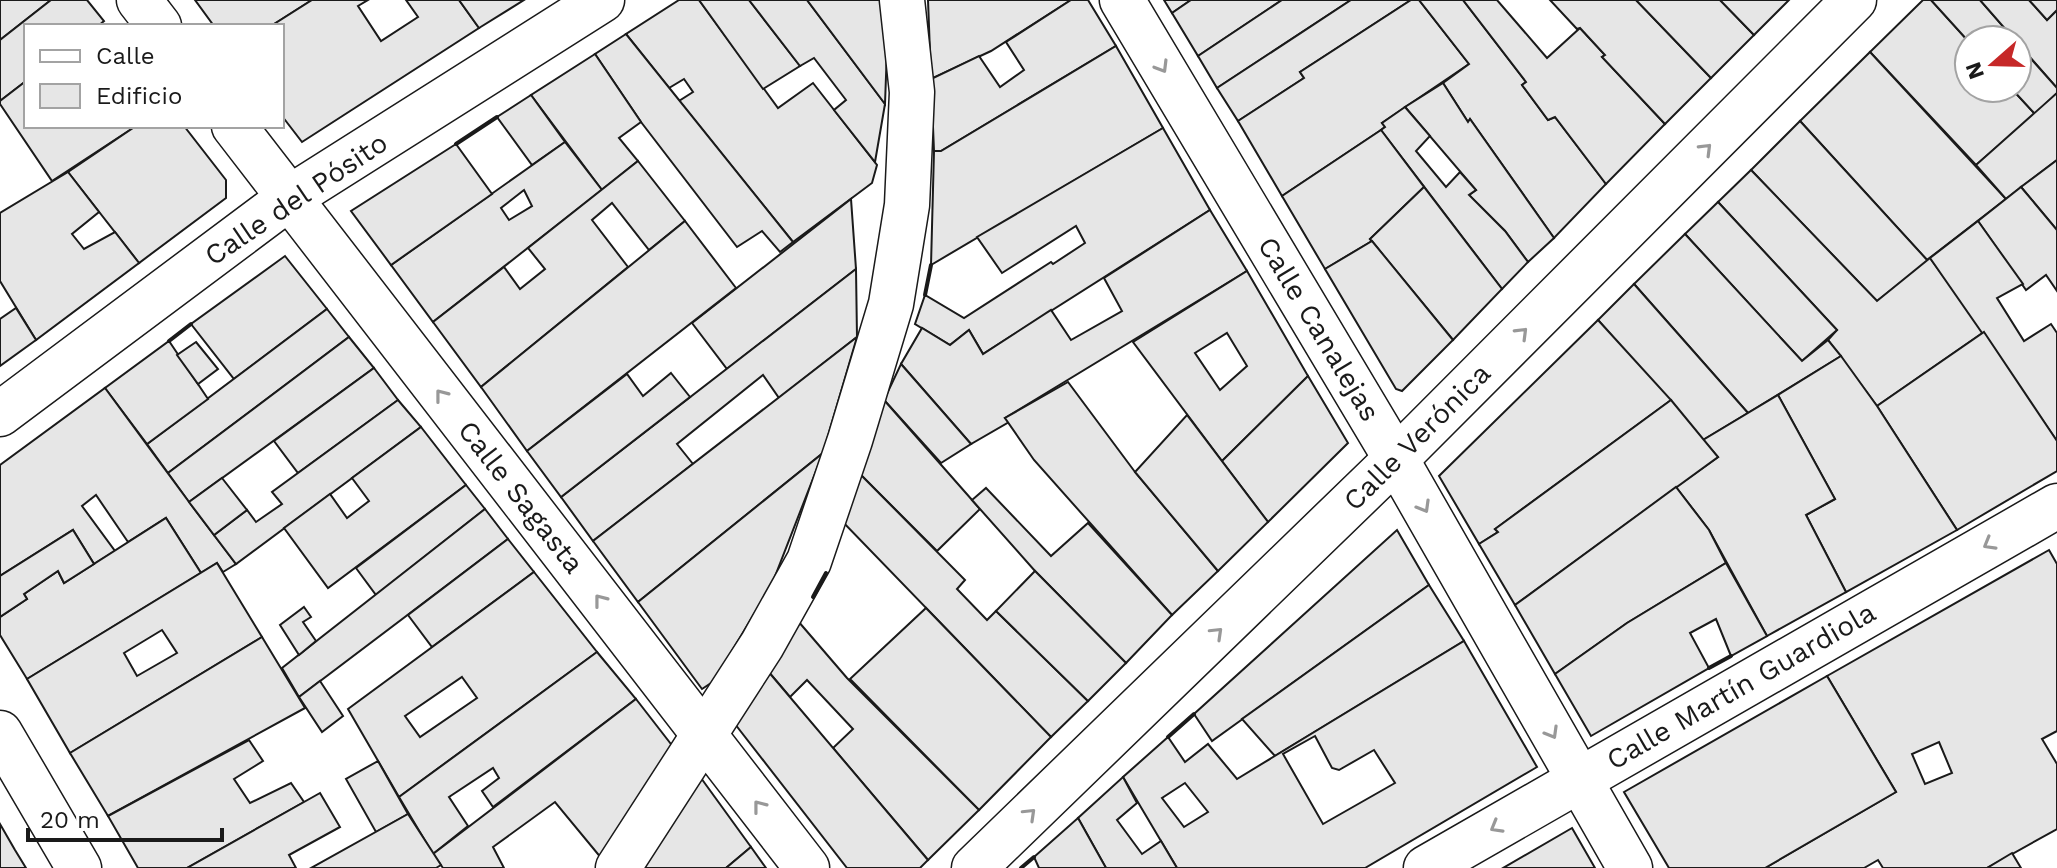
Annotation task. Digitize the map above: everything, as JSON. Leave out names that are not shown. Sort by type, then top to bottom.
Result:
[{"type":"street","points":[[139,0],[157,24]]},
{"type":"street","name":"Calle del Pósito","points":[[0,414],[289,198],[602,0]]},
{"type":"street","points":[[618,868],[762,645],[809,561],[850,440],[891,304],[907,205],[912,92],[902,0]]},
{"type":"street","name":"Calle Canalejas","points":[[1122,0],[1396,459],[1630,868]]},
{"type":"street","name":"Calle Verónica","points":[[974,868],[1396,459],[1854,0]]},
{"type":"street","name":"Calle Sagasta","points":[[236,128],[807,868]]},
{"type":"street","name":"Calle Martín Guardiola","points":[[1426,868],[2057,506]]},
{"type":"street","points":[[0,733],[79,868]]},
{"type":"building","points":[[0,0],[51,0],[0,40]]},
{"type":"building","points":[[51,0],[87,0],[104,21],[100,24],[24,24],[24,83],[0,101],[0,40]]},
{"type":"building","points":[[195,0],[312,0],[274,24],[213,24]]},
{"type":"building","points":[[312,0],[368,0],[358,6],[381,41],[418,17],[406,0],[459,0],[479,28],[302,142],[284,119],[284,24],[274,24]]},
{"type":"building","points":[[459,0],[524,0],[479,28]]},
{"type":"building","points":[[679,0],[699,0],[778,108],[813,83],[877,165],[872,183],[793,242],[679,101],[693,92],[684,79],[669,88],[626,34]]},
{"type":"building","points":[[699,0],[749,0],[800,66],[763,89]]},
{"type":"building","points":[[749,0],[807,0],[885,104],[875,162],[834,110],[846,100],[814,58],[800,66]]},
{"type":"building","points":[[807,0],[885,0],[888,21],[885,104]]},
{"type":"building","points":[[928,0],[1071,0],[991,51],[931,79]]},
{"type":"building","points":[[1071,0],[1088,0],[1116,46],[941,151],[934,151],[931,79],[979,56],[1000,87],[1024,70],[1006,42]]},
{"type":"building","points":[[1164,0],[1191,0],[1172,13]]},
{"type":"building","points":[[1191,0],[1282,0],[1198,56],[1172,13]]},
{"type":"building","points":[[1282,0],[1351,0],[1217,88],[1198,56]]},
{"type":"building","points":[[1351,0],[1411,0],[1300,72],[1304,78],[1238,121],[1217,88]]},
{"type":"building","points":[[1411,0],[1419,0],[1469,64],[1382,123],[1385,127],[1381,130],[1282,196],[1238,121],[1304,78],[1300,72]]},
{"type":"building","points":[[1419,0],[1463,0],[1526,82],[1522,85],[1548,120],[1555,117],[1606,184],[1554,238],[1443,83],[1469,64]]},
{"type":"building","points":[[1463,0],[1497,0],[1547,58],[1580,28],[1605,55],[1602,57],[1665,124],[1606,184],[1555,117],[1548,120],[1522,85],[1526,82]]},
{"type":"building","points":[[1550,0],[1636,0],[1711,78],[1665,124],[1602,57],[1605,55],[1580,28],[1577,29]]},
{"type":"building","points":[[1636,0],[1720,0],[1754,35],[1711,78]]},
{"type":"building","points":[[1720,0],[1789,0],[1754,35]]},
{"type":"building","points":[[1923,0],[1931,0],[1953,24],[1953,104],[2026,104],[2035,114],[1976,165],[1870,52]]},
{"type":"building","points":[[1931,0],[1980,0],[2001,24],[1953,24]]},
{"type":"building","points":[[1980,0],[2029,0],[2047,20],[2057,10],[2057,88],[2033,61],[2033,24],[2001,24]]},
{"type":"building","points":[[2029,0],[2057,0],[2057,10],[2047,20]]},
{"type":"building","points":[[626,34],[793,242],[780,252],[762,231],[737,247],[641,122],[595,54]]},
{"type":"building","points":[[1116,46],[1163,128],[931,265],[934,151],[941,151]]},
{"type":"building","points":[[1870,52],[2006,199],[1927,260],[1800,121]]},
{"type":"building","points":[[595,54],[641,122],[619,138],[638,161],[602,190],[531,95]]},
{"type":"building","points":[[2033,61],[2057,88],[2057,93],[2035,114],[2026,104],[2033,104]]},
{"type":"building","points":[[24,83],[24,128],[133,128],[52,181],[0,101]]},
{"type":"building","points":[[1443,83],[1554,238],[1528,262],[1505,231],[1469,195],[1476,190],[1405,107]]},
{"type":"building","points":[[2057,93],[2057,160],[2006,199],[1976,165]]},
{"type":"building","points":[[531,95],[565,142],[532,165],[497,117]]},
{"type":"building","points":[[1405,107],[1430,136],[1416,151],[1446,187],[1460,172],[1476,190],[1469,195],[1505,231],[1528,262],[1502,289],[1381,130],[1385,127],[1382,123]]},
{"type":"building","points":[[1800,121],[1928,261],[1877,301],[1751,170]]},
{"type":"building","points":[[133,128],[186,128],[226,180],[226,198],[139,263],[68,172]]},
{"type":"building","points":[[1163,128],[1210,210],[983,354],[969,330],[950,345],[915,324],[925,295],[964,318],[1085,243],[1076,226],[1002,273],[977,237]]},
{"type":"building","points":[[1381,130],[1424,187],[1370,239],[1372,241],[1325,269],[1282,196]]},
{"type":"building","points":[[565,142],[602,190],[433,322],[391,265]],"holes":[[[524,190],[532,206],[509,220],[501,208]]]},
{"type":"building","points":[[456,144],[492,194],[391,265],[351,211]]},
{"type":"building","points":[[2057,160],[2057,230],[2021,187]]},
{"type":"building","points":[[638,161],[685,221],[649,250],[612,203],[592,220],[628,267],[481,387],[433,322],[504,267],[520,289],[545,269],[528,248]]},
{"type":"building","points":[[1751,170],[1877,301],[1930,258],[1984,332],[1877,406],[1828,340],[1837,330],[1718,202]]},
{"type":"building","points":[[68,172],[99,212],[72,234],[84,249],[115,232],[139,263],[36,340],[0,281],[0,213]]},
{"type":"building","points":[[1424,187],[1502,289],[1453,340],[1370,239]]},
{"type":"building","points":[[2021,187],[2057,230],[2057,291],[2046,275],[2026,290],[1978,221]]},
{"type":"building","points":[[851,199],[856,269],[727,369],[692,323]]},
{"type":"building","points":[[1718,202],[1837,330],[1802,361],[1685,234]]},
{"type":"building","points":[[1210,210],[1247,271],[1005,418],[1009,422],[971,444],[901,364],[922,328],[950,345],[969,330],[983,354],[1051,310],[1071,340],[1122,311],[1104,278]]},
{"type":"building","points":[[685,221],[736,288],[527,451],[481,387]]},
{"type":"building","points":[[1978,221],[2023,284],[1997,298],[2024,341],[2051,324],[2057,333],[2057,441],[1930,258]]},
{"type":"building","points":[[1685,234],[1802,361],[1828,340],[1841,356],[1748,413],[1634,284]]},
{"type":"building","points":[[1372,241],[1453,340],[1402,391],[1396,389],[1325,269]]},
{"type":"building","points":[[285,256],[327,309],[234,379],[191,324]]},
{"type":"building","points":[[856,269],[857,337],[779,398],[763,375],[677,444],[693,464],[593,541],[561,497]]},
{"type":"building","points":[[1247,271],[1308,376],[1222,461],[1133,342]],"holes":[[[1227,333],[1247,366],[1220,390],[1195,353]]]},
{"type":"building","points":[[1634,284],[1748,413],[1703,440],[1598,320]]},
{"type":"building","points":[[16,308],[36,340],[0,366],[0,319]]},
{"type":"building","points":[[327,309],[349,337],[168,473],[147,444]]},
{"type":"building","points":[[1598,320],[1671,400],[1479,544],[1439,476]]},
{"type":"building","points":[[1984,332],[2057,441],[2057,471],[1957,530],[1877,406]]},
{"type":"building","points":[[349,337],[374,368],[189,502],[168,473]]},
{"type":"building","points":[[857,337],[823,453],[638,602],[593,541]]},
{"type":"building","points":[[169,341],[208,399],[147,444],[105,388]]},
{"type":"building","points":[[196,342],[218,369],[198,384],[177,355]]},
{"type":"building","points":[[1841,356],[1957,530],[1846,592],[1806,515],[1835,499],[1778,395]]},
{"type":"building","points":[[901,364],[971,444],[941,463],[884,400]]},
{"type":"building","points":[[374,368],[398,400],[298,473],[274,441]]},
{"type":"building","points":[[671,373],[690,397],[561,497],[527,451],[627,374],[643,396]]},
{"type":"building","points":[[1308,376],[1348,443],[1268,522],[1222,461]]},
{"type":"building","points":[[1068,382],[1135,472],[1218,571],[1172,615],[1034,460],[1005,418]]},
{"type":"building","points":[[105,388],[236,564],[223,572],[217,563],[201,573],[166,518],[128,542],[96,495],[82,506],[115,551],[94,564],[73,530],[0,576],[0,465]]},
{"type":"building","points":[[1778,395],[1835,499],[1806,515],[1846,592],[1767,636],[1709,530],[1676,487],[1718,457],[1703,440]]},
{"type":"building","points":[[398,400],[421,427],[236,564],[214,535],[247,510],[256,522],[282,504],[272,492]]},
{"type":"building","points":[[884,400],[980,509],[937,551],[855,469]]},
{"type":"building","points":[[1671,400],[1718,457],[1515,605],[1479,544]]},
{"type":"building","points":[[1187,415],[1268,522],[1218,571],[1135,472]]},
{"type":"building","points":[[421,427],[466,485],[328,588],[284,528],[330,494],[347,518],[369,501],[352,478]]},
{"type":"building","points":[[823,453],[772,584],[714,681],[702,689],[638,602]]},
{"type":"building","points":[[855,469],[965,580],[957,589],[987,620],[996,611],[1088,701],[1051,737],[839,518]]},
{"type":"building","points":[[222,478],[247,510],[214,535],[189,502]]},
{"type":"building","points":[[466,485],[485,509],[376,595],[356,568]]},
{"type":"building","points":[[1676,487],[1709,530],[1726,563],[1627,623],[1555,674],[1515,605]]},
{"type":"building","points":[[986,488],[1051,556],[1088,523],[1172,615],[1126,663],[1035,571],[972,500]]},
{"type":"building","points":[[485,509],[508,539],[299,697],[282,668]]},
{"type":"building","points":[[166,518],[201,573],[27,679],[0,635],[0,617],[27,599],[24,594],[58,571],[64,583]]},
{"type":"building","points":[[73,530],[94,564],[64,583],[58,571],[24,594],[27,599],[0,617],[0,576]]},
{"type":"building","points":[[1397,530],[1429,585],[1212,741],[1194,714]]},
{"type":"building","points":[[508,539],[534,572],[432,647],[408,615]]},
{"type":"building","points":[[2049,550],[2057,564],[2057,731],[2042,739],[2057,764],[2057,829],[1987,868],[1883,868],[1878,860],[1864,868],[1765,868],[1896,792],[1827,676]],"holes":[[[1939,742],[1952,773],[1925,784],[1912,754]]]},
{"type":"building","points":[[217,563],[262,637],[70,753],[27,679]],"holes":[[[162,630],[177,653],[137,676],[124,653]]]},
{"type":"building","points":[[1726,563],[1767,636],[1731,656],[1716,619],[1690,633],[1709,668],[1591,736],[1555,674],[1627,623]]},
{"type":"building","points":[[1035,571],[1126,663],[1088,701],[996,611]]},
{"type":"building","points":[[534,572],[597,652],[399,797],[348,709]],"holes":[[[462,677],[477,698],[420,737],[405,716]]]},
{"type":"building","points":[[1429,585],[1464,641],[1275,756],[1242,719]]},
{"type":"building","points":[[304,607],[311,617],[303,622],[316,641],[299,655],[280,625]]},
{"type":"building","points":[[926,608],[1051,737],[979,810],[850,679]]},
{"type":"building","points":[[798,621],[847,678],[979,810],[928,860],[833,748],[853,729],[807,680],[790,697],[767,670]]},
{"type":"building","points":[[262,637],[305,708],[108,816],[70,753]]},
{"type":"building","points":[[1464,641],[1537,767],[1365,868],[1177,868],[1123,777],[1168,737],[1185,762],[1208,744],[1237,779]],"holes":[[[1315,736],[1332,768],[1339,770],[1374,750],[1395,783],[1323,824],[1283,754]],[[1185,783],[1208,812],[1184,827],[1162,798]]]},
{"type":"building","points":[[597,652],[636,699],[493,807],[482,791],[499,778],[493,768],[449,797],[468,826],[433,854],[399,797]]},
{"type":"building","points":[[767,670],[928,860],[920,868],[847,868],[735,724]]},
{"type":"building","points":[[1827,676],[1896,792],[1765,868],[1669,868],[1624,792]]},
{"type":"building","points":[[320,681],[343,716],[322,732],[299,697]]},
{"type":"building","points":[[636,699],[674,748],[602,859],[555,802],[493,847],[504,868],[443,868],[433,854]]},
{"type":"building","points":[[249,740],[263,761],[234,779],[250,803],[291,783],[304,802],[187,868],[138,868],[108,816]]},
{"type":"building","points":[[378,761],[408,814],[376,832],[346,779]]},
{"type":"building","points":[[1123,777],[1137,803],[1117,820],[1142,854],[1161,841],[1177,868],[1106,868],[1078,818]]},
{"type":"building","points":[[701,778],[751,847],[726,868],[643,868]]},
{"type":"building","points":[[320,793],[340,827],[289,855],[296,868],[187,868]]},
{"type":"building","points":[[408,814],[441,865],[436,868],[311,868]]},
{"type":"building","points":[[1078,818],[1106,868],[1039,868],[1034,857]]},
{"type":"building","points":[[0,824],[15,850],[26,868],[0,868]]},
{"type":"building","points":[[1572,828],[1595,868],[1503,868]]},
{"type":"building","points":[[751,847],[766,868],[726,868]]},
{"type":"building","points":[[2012,853],[2021,868],[1987,868]]},
{"type":"wall","points":[[456,144],[497,117]]},
{"type":"wall","points":[[925,295],[931,265]]},
{"type":"wall","points":[[169,341],[191,324]]},
{"type":"wall","points":[[813,597],[826,573]]},
{"type":"wall","points":[[1709,668],[1731,656]]},
{"type":"wall","points":[[1168,737],[1194,714]]},
{"type":"wall","points":[[1021,868],[1034,857]]}]
